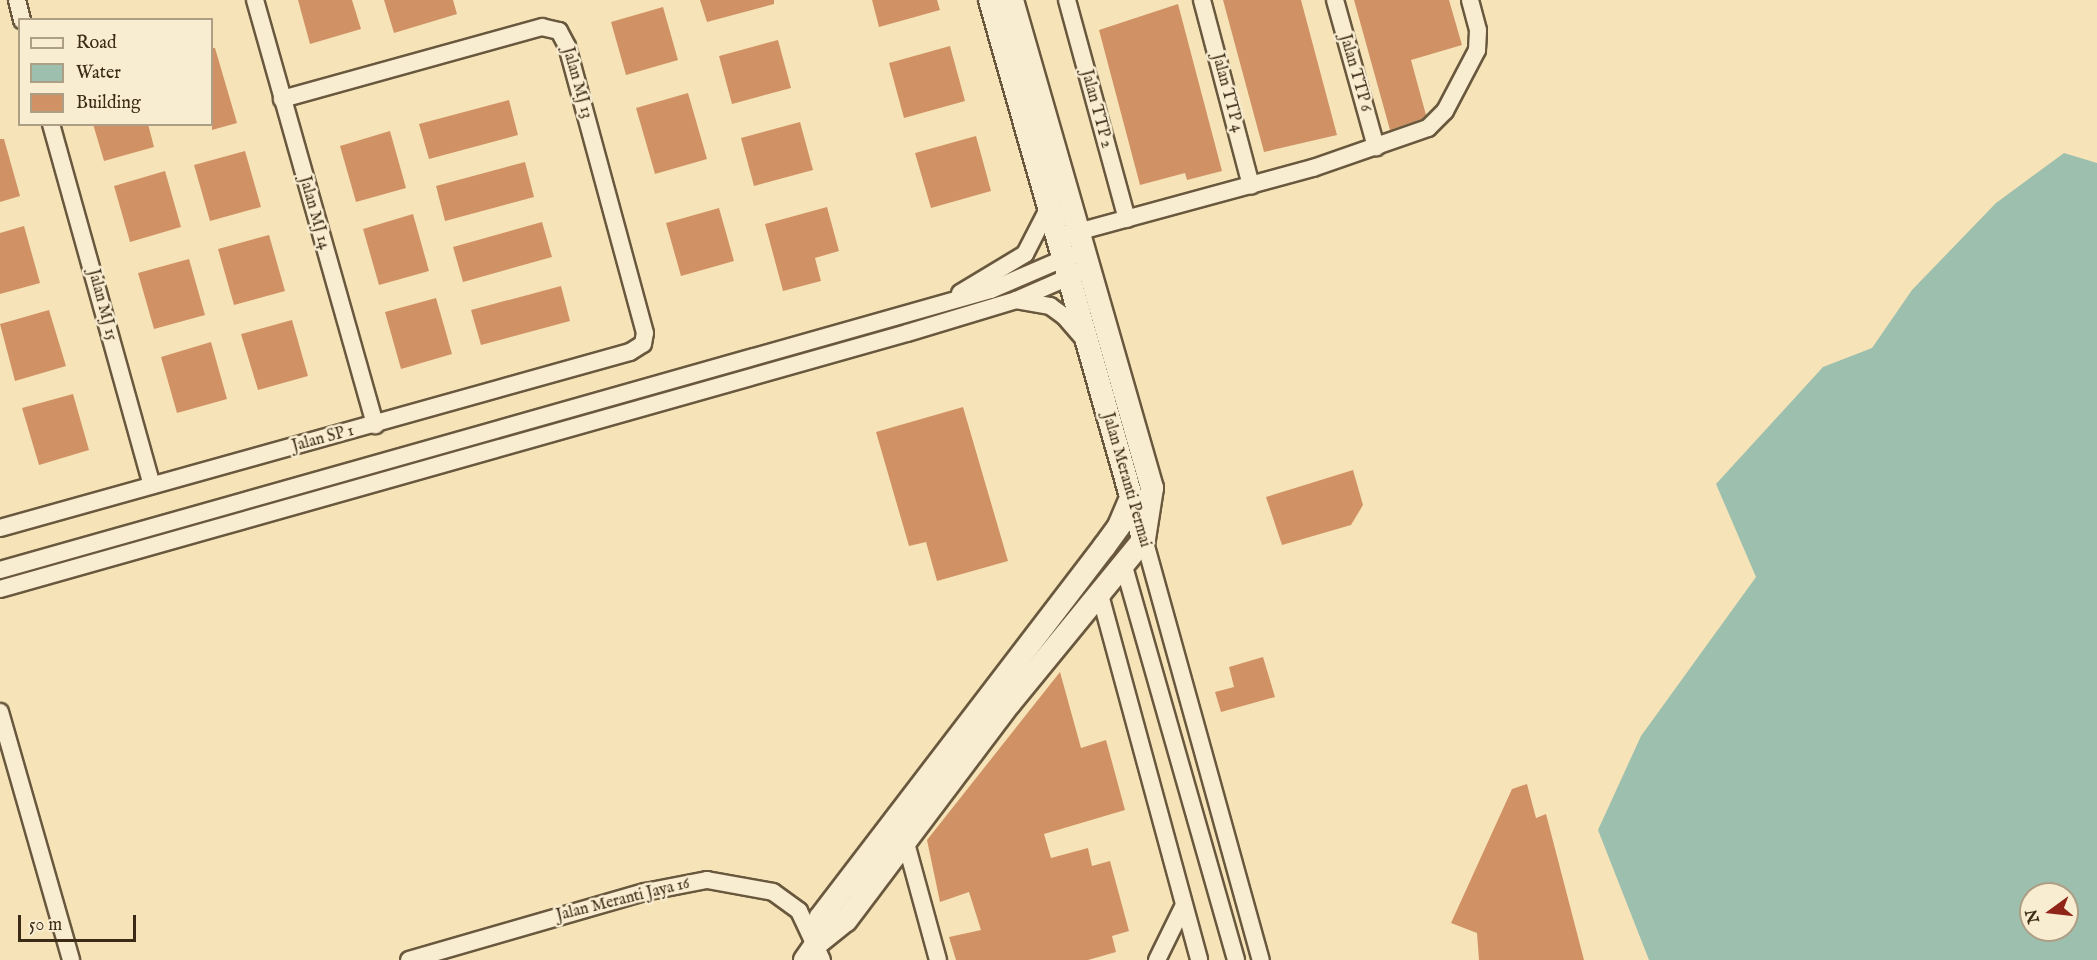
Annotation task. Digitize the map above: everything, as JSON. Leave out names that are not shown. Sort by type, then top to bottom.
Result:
[{"type":"street","points":[[17,0],[22,18]]},
{"type":"street","name":"Jalan MJ 14","points":[[255,0],[375,425]]},
{"type":"street","name":"Jalan Meranti Permai","points":[[990,0],[1049,207],[1073,254],[1088,344],[1261,960]]},
{"type":"street","points":[[814,955],[846,920],[1009,704],[1099,591],[1144,539],[1152,488],[1073,254],[1012,0]]},
{"type":"street","name":"Jalan TTP 2","points":[[1066,0],[1127,219]]},
{"type":"street","name":"Jalan TTP 4","points":[[1202,0],[1251,186]]},
{"type":"street","name":"Jalan TTP 6","points":[[1335,0],[1376,147]]},
{"type":"street","points":[[0,589],[1016,300],[1073,254],[1127,219],[1251,186],[1376,147],[1439,120],[1479,41],[1470,0]]},
{"type":"street","name":"Jalan MJ 13","points":[[282,99],[542,27],[560,31],[567,46],[645,333],[643,344]]},
{"type":"street","name":"Jalan MJ 15","points":[[52,126],[152,486]]},
{"type":"street","points":[[938,305],[1025,254],[1049,207]]},
{"type":"street","points":[[0,570],[991,290],[1073,254]]},
{"type":"street","points":[[1016,300],[1050,306],[1064,316],[1088,344]]},
{"type":"street","name":"Jalan SP 1","points":[[0,528],[375,425],[630,352],[643,344]]},
{"type":"street","points":[[814,955],[821,917],[1104,547],[1119,526],[1130,500]]},
{"type":"street","name":"Jalan Meranti Permai","points":[[1123,563],[1236,960]]},
{"type":"street","points":[[1099,591],[1199,960]]},
{"type":"street","points":[[0,712],[71,960]]},
{"type":"street","points":[[906,843],[938,960]]},
{"type":"street","name":"Jalan Meranti Jaya 16","points":[[409,960],[645,892],[706,880],[773,892],[799,911],[814,955]]},
{"type":"street","points":[[1157,960],[1184,905]]},
{"type":"water","points":[[2064,153],[2097,163],[2097,960],[1649,960],[1598,830],[1641,736],[1756,577],[1716,484],[1823,367],[1872,348],[1912,290],[1996,203]]},
{"type":"building","points":[[298,0],[352,0],[361,29],[310,44]]},
{"type":"building","points":[[384,0],[453,0],[457,14],[394,33]]},
{"type":"building","points":[[700,0],[774,0],[774,4],[707,22]]},
{"type":"building","points":[[872,0],[937,0],[940,10],[879,27]]},
{"type":"building","points":[[1223,0],[1301,0],[1337,135],[1264,152]]},
{"type":"building","points":[[1354,0],[1449,0],[1462,45],[1411,60],[1426,115],[1422,119],[1390,130]]},
{"type":"building","points":[[1178,4],[1222,171],[1187,180],[1185,173],[1140,185],[1099,30]]},
{"type":"building","points":[[663,7],[678,60],[626,75],[611,22]]},
{"type":"building","points":[[778,40],[791,88],[732,104],[719,56]]},
{"type":"building","points":[[950,46],[965,101],[904,118],[889,63]]},
{"type":"building","points":[[213,48],[215,48],[237,123],[212,130]]},
{"type":"building","points":[[688,93],[707,159],[655,174],[636,108]]},
{"type":"building","points":[[509,100],[518,135],[429,159],[419,124]]},
{"type":"building","points":[[800,122],[813,170],[754,186],[741,138]]},
{"type":"building","points":[[94,126],[149,126],[154,147],[104,161]]},
{"type":"building","points":[[390,131],[406,188],[356,202],[340,146]]},
{"type":"building","points":[[976,136],[991,191],[931,208],[915,153]]},
{"type":"building","points":[[0,139],[4,139],[20,196],[0,202]]},
{"type":"building","points":[[245,151],[261,207],[210,221],[194,165]]},
{"type":"building","points":[[525,162],[534,197],[445,221],[436,186]]},
{"type":"building","points":[[165,171],[181,227],[130,242],[114,186]]},
{"type":"building","points":[[827,207],[839,251],[815,258],[821,281],[783,291],[765,224]]},
{"type":"building","points":[[719,208],[734,261],[681,276],[666,223]]},
{"type":"building","points":[[413,214],[429,271],[379,285],[363,229]]},
{"type":"building","points":[[542,222],[552,257],[463,282],[453,247]]},
{"type":"building","points":[[24,226],[40,283],[0,294],[0,233]]},
{"type":"building","points":[[269,235],[285,291],[234,305],[218,249]]},
{"type":"building","points":[[189,259],[205,315],[154,329],[138,273]]},
{"type":"building","points":[[561,286],[570,321],[481,345],[471,310]]},
{"type":"building","points":[[436,298],[452,354],[401,369],[385,312]]},
{"type":"building","points":[[49,310],[66,366],[15,381],[0,324]]},
{"type":"building","points":[[292,320],[308,376],[258,390],[241,334]]},
{"type":"building","points":[[211,342],[227,399],[177,413],[161,357]]},
{"type":"building","points":[[73,394],[89,450],[39,465],[22,408]]},
{"type":"building","points":[[963,407],[1008,561],[937,581],[926,542],[909,546],[876,432]]},
{"type":"building","points":[[1353,470],[1363,505],[1351,525],[1282,545],[1266,497]]},
{"type":"building","points":[[1263,657],[1275,697],[1221,712],[1215,692],[1234,687],[1229,667]]},
{"type":"building","points":[[1060,672],[1081,748],[1106,740],[1125,810],[1044,834],[1051,858],[1088,848],[1092,866],[1110,861],[1129,931],[1112,936],[1116,952],[1088,960],[956,960],[949,937],[981,930],[969,892],[940,902],[927,840]]},
{"type":"building","points":[[1527,784],[1536,818],[1546,814],[1584,960],[1479,960],[1477,933],[1451,923],[1512,789]]}]
